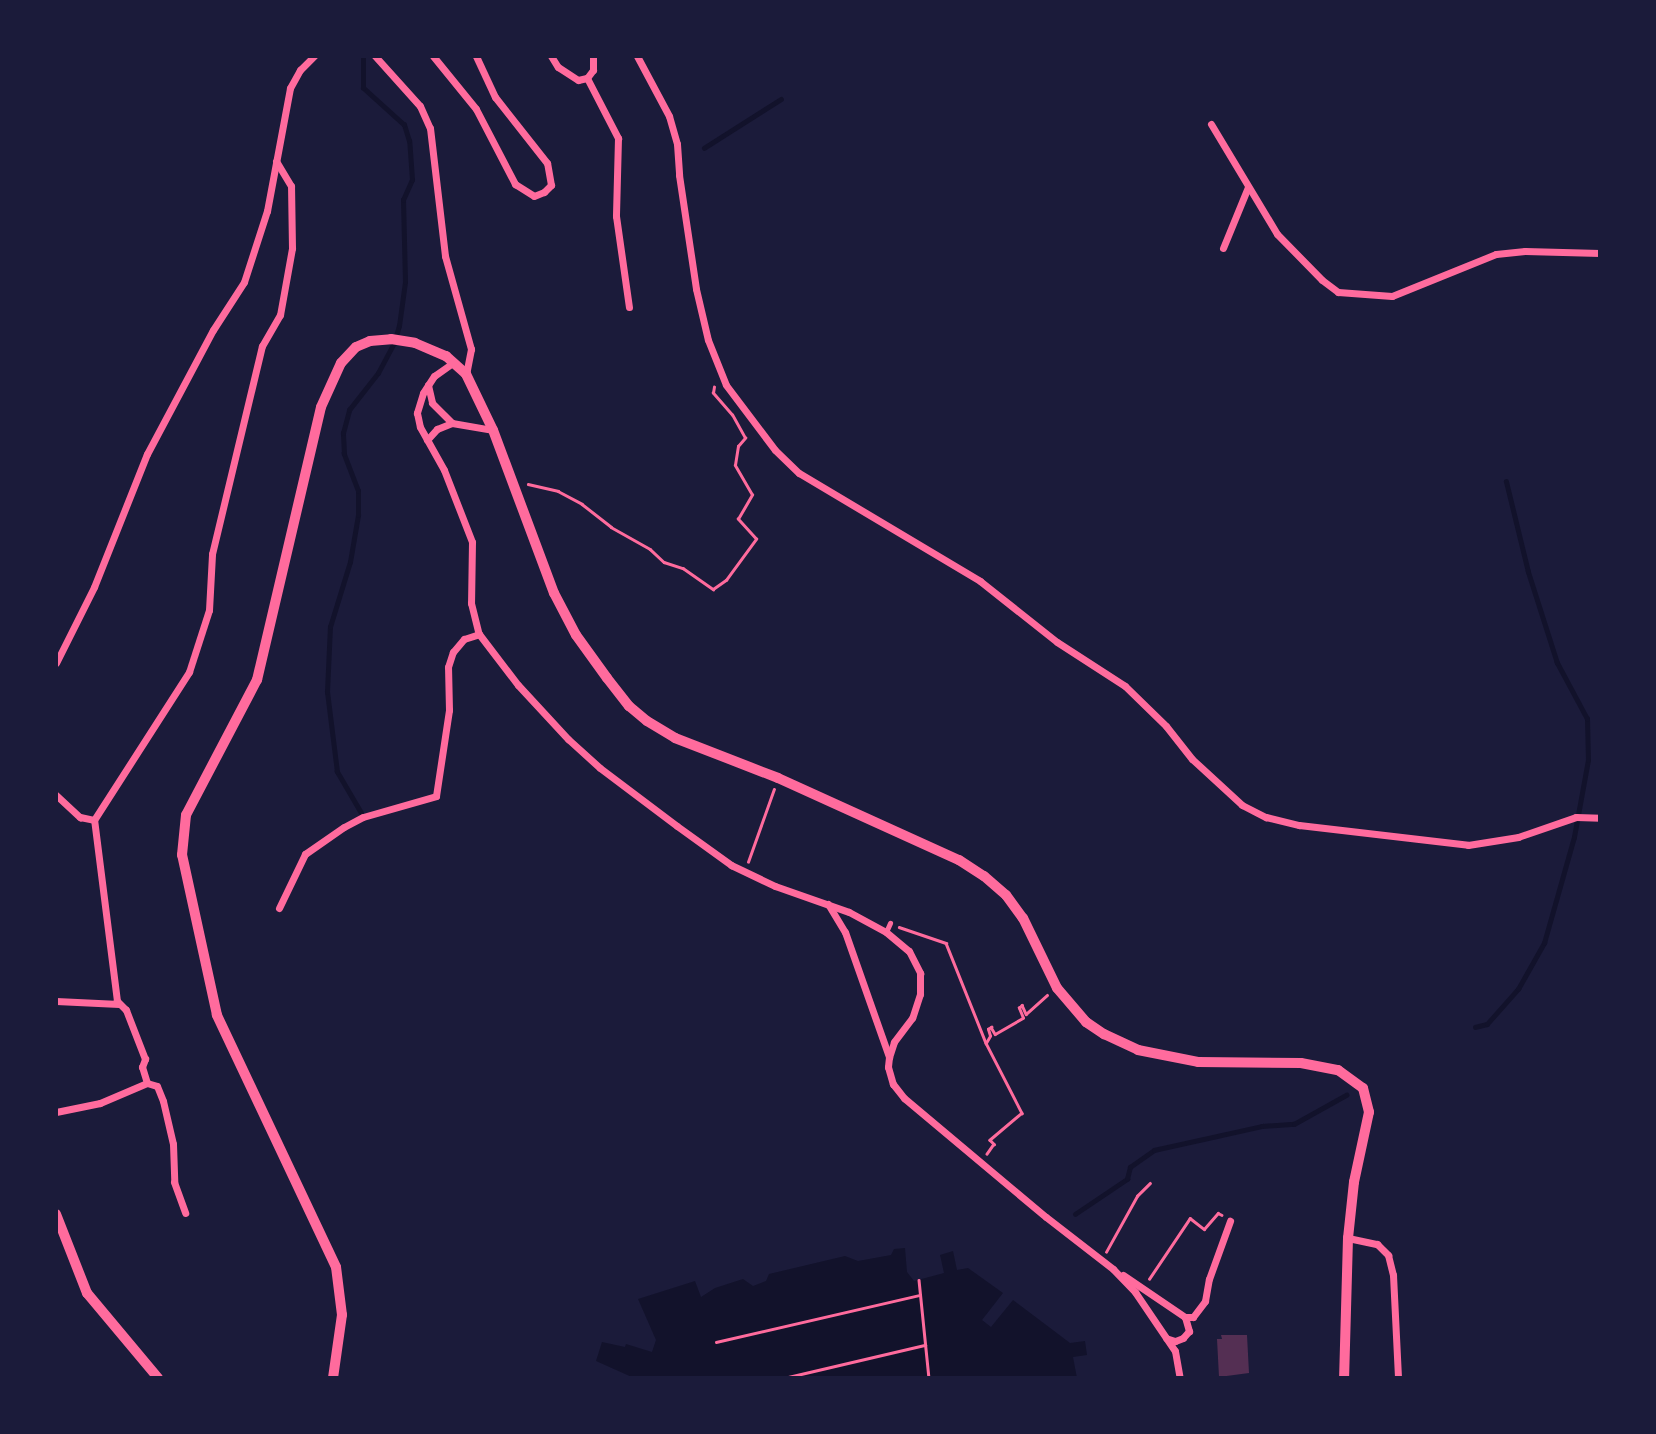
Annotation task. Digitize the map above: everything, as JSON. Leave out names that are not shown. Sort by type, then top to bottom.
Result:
[{"type":"main road","points":[[332,1378],[342,1315],[336,1267],[217,1015],[182,855],[186,815],[257,680],[321,407],[341,363],[356,347],[370,341],[401,341],[436,352],[454,362],[466,374],[493,430],[546,573],[565,614],[584,646],[629,706],[675,738],[778,778],[959,860],[984,876],[1006,895],[1023,918],[1057,988],[1086,1022],[1104,1034],[1138,1050],[1198,1062],[1301,1063],[1338,1070],[1363,1088],[1369,1112],[1354,1182],[1348,1238],[1344,1378]]},
{"type":"main road","points":[[56,1214],[87,1293],[158,1378]]},
{"type":"street","points":[[56,663],[113,545],[147,454],[213,330],[244,282],[267,211],[290,88],[300,70],[314,56]]},
{"type":"street","points":[[374,56],[382,60],[420,106],[430,128],[445,256],[471,349],[466,374]]},
{"type":"street","points":[[433,56],[476,109],[514,184],[534,196],[544,192],[551,185],[547,163],[495,97],[476,56]]},
{"type":"street","points":[[551,56],[567,76],[578,80],[587,78],[593,70],[593,56]]},
{"type":"street","points":[[637,56],[669,116],[677,144],[696,289],[708,340],[726,385],[775,450],[799,473],[980,581],[1057,642],[1125,687],[1166,726],[1192,759],[1242,805],[1254,811],[1299,825],[1468,845],[1518,837],[1576,817],[1600,818]]},
{"type":"street","points":[[587,78],[618,138],[616,216],[629,307]]},
{"type":"street","points":[[1211,124],[1278,233],[1322,280],[1338,292],[1401,294],[1496,254],[1525,251],[1600,253]]},
{"type":"street","points":[[119,1003],[94,820],[189,672],[209,610],[212,554],[262,346],[280,315],[292,248],[290,186],[276,160]]},
{"type":"street","points":[[1223,248],[1248,187]]},
{"type":"street","points":[[454,362],[434,376],[428,384],[417,414],[444,470],[472,542],[471,603],[480,634],[518,685],[600,768],[733,863],[775,886],[828,903],[886,932],[909,951],[920,973],[920,994],[912,1018],[894,1042],[889,1057]]},
{"type":"street","points":[[428,384],[432,403],[452,423]]},
{"type":"street","points":[[427,439],[437,429],[452,423],[493,430]]},
{"type":"street","points":[[279,908],[305,854],[363,817],[436,796],[449,710],[448,667],[453,652],[464,639],[480,634]]},
{"type":"street","points":[[56,795],[80,817],[94,820]]},
{"type":"street","points":[[828,903],[845,932],[889,1057],[890,1076],[904,1098],[1101,1261],[1185,1317],[1193,1317],[1205,1301],[1209,1279],[1230,1221]]},
{"type":"street","points":[[886,932],[890,923]]},
{"type":"street","points":[[56,1001],[119,1003],[127,1010],[145,1059],[142,1067],[147,1083]]},
{"type":"street","points":[[56,1112],[100,1103],[147,1083],[157,1086],[173,1144],[174,1182],[185,1213]]},
{"type":"street","points":[[1348,1238],[1377,1244],[1388,1255],[1393,1275],[1398,1378]]},
{"type":"street","points":[[1113,1269],[1135,1292],[1175,1352],[1180,1378]]},
{"type":"street","points":[[1164,1337],[1175,1341],[1183,1338],[1189,1331],[1185,1317]]},
{"type":"path","points":[[515,488],[523,481],[531,486],[538,485],[558,491],[650,549],[664,562],[683,568],[713,589],[726,580],[756,539],[738,519],[752,495],[735,465],[738,446],[745,438],[732,415],[713,393],[719,368]]},
{"type":"path","points":[[733,863],[746,867],[778,778]]},
{"type":"path","points":[[890,923],[946,943],[986,1043],[1022,1113],[990,1140],[994,1144],[985,1157]]},
{"type":"path","points":[[986,1043],[990,1036],[988,1029],[991,1027],[995,1034],[1023,1018],[1019,1008],[1022,1005],[1026,1014],[1057,988]]},
{"type":"path","points":[[1101,1261],[1137,1196],[1150,1183]]},
{"type":"path","points":[[1144,1288],[1190,1219],[1204,1229],[1218,1213],[1230,1221]]},
{"type":"path","points":[[919,1280],[929,1378]]},
{"type":"path","points":[[716,1342],[920,1295]]},
{"type":"path","points":[[784,1378],[925,1345]]},
{"type":"shaded area","points":[[905,1248],[907,1272],[914,1281],[944,1273],[940,1255],[953,1251],[957,1270],[968,1268],[1003,1293],[982,1320],[991,1327],[1013,1300],[1070,1343],[1085,1341],[1087,1355],[1073,1357],[1077,1378],[634,1378],[596,1361],[602,1342],[625,1347],[626,1344],[652,1352],[656,1340],[638,1299],[695,1281],[701,1297],[715,1288],[743,1279],[753,1286],[766,1281],[769,1274],[845,1256],[858,1261],[891,1255],[894,1249]]},
{"type":"building","points":[[1221,1335],[1247,1335],[1249,1373],[1219,1377],[1217,1339],[1222,1339]]},
{"type":"waterway","points":[[361,813],[337,772],[327,692],[330,627],[350,562],[358,515],[358,491],[344,454],[343,433],[349,410],[378,373],[394,343],[399,326],[405,282],[403,200],[412,180],[409,141],[404,125],[363,88],[363,56]]},
{"type":"waterway","points":[[704,148],[781,99]]},
{"type":"waterway","points":[[1475,1027],[1487,1024],[1518,989],[1544,943],[1574,837],[1588,760],[1587,719],[1557,663],[1528,572],[1506,482]]},
{"type":"waterway","points":[[1075,1214],[1127,1179],[1130,1167],[1154,1150],[1262,1126],[1294,1124],[1346,1095]]}]
